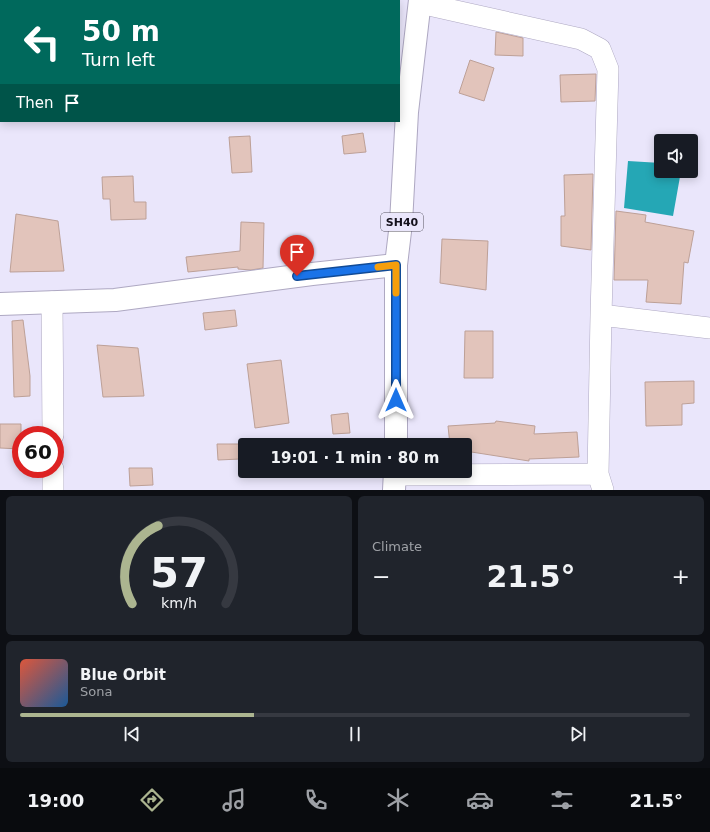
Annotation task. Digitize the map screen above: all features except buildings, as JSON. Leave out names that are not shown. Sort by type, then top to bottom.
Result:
[{"type":"main road","name":"SH40","points":[[396,438],[396,265],[402,223],[407,112],[420,2]]},
{"type":"main road","points":[[0,304],[115,300],[312,274],[396,265]]},
{"type":"street","points":[[395,479],[601,482],[600,315],[608,69],[600,49],[581,39],[420,2]]},
{"type":"street","points":[[52,302],[53,426]]},
{"type":"street","points":[[600,315],[710,328]]},
{"type":"street","points":[[53,478],[54,490]]},
{"type":"water","points":[[628,161],[654,163],[654,178],[680,178],[673,216],[624,208]]},
{"type":"slow traffic","points":[[378,267],[396,265],[396,293]]},
{"type":"route","points":[[297,276],[396,265],[396,400]]}]
